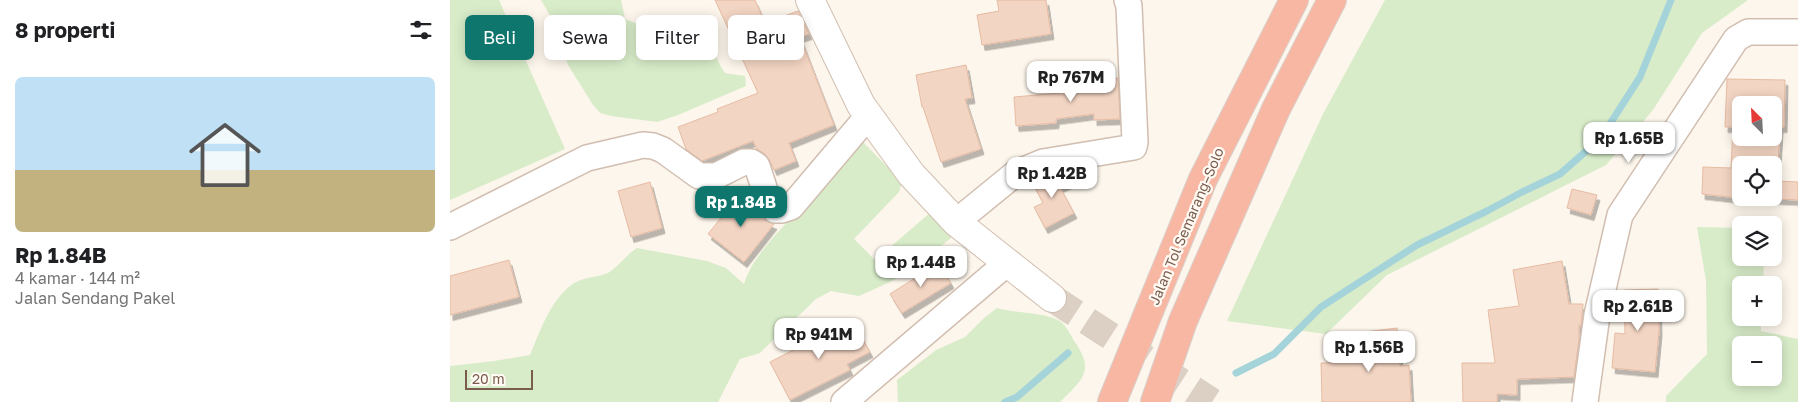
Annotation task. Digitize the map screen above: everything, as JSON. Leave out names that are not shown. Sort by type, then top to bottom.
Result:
[{"type":"highway","name":"Jalan Tol Semarang–Solo","points":[[1112,402],[1203,179],[1294,0]]},
{"type":"highway","points":[[1155,402],[1183,321],[1276,109],[1332,0]]},
{"type":"street","points":[[810,0],[868,116],[911,174],[956,222],[1052,298]]},
{"type":"street","points":[[956,222],[1016,173],[1043,162],[1134,147],[1129,6],[1127,0]]},
{"type":"street","points":[[1585,402],[1597,316],[1620,215],[1736,39],[1748,32],[1798,32]]},
{"type":"street","points":[[450,227],[587,158],[643,145],[654,146],[663,150],[698,176],[716,176],[744,162],[751,162],[757,166],[770,203],[775,210],[782,210],[791,206],[868,116]]},
{"type":"street","points":[[844,402],[1007,263]]},
{"type":"green space","points":[[450,0],[499,0],[506,15],[465,15],[465,60],[526,60],[565,149],[450,200]]},
{"type":"green space","points":[[541,0],[621,0],[624,15],[550,15]]},
{"type":"green space","points":[[1385,0],[1748,0],[1702,33],[1653,110],[1606,165],[1387,275],[1326,334],[1227,321],[1323,114]]},
{"type":"green space","points":[[626,19],[636,23],[636,60],[717,60],[725,73],[745,76],[746,86],[657,122],[600,113],[566,60],[626,60]]},
{"type":"green space","points":[[863,142],[902,182],[899,192],[854,239],[875,260],[930,213],[956,234],[912,269],[890,282],[859,296],[831,291],[816,299],[760,353],[740,359],[718,402],[450,402],[450,366],[530,355],[548,314],[561,294],[578,281],[608,273],[637,248],[707,261],[726,268],[744,284],[749,271],[768,244],[792,217],[832,178]]},
{"type":"green space","points":[[1697,227],[1732,228],[1732,266],[1764,266],[1763,276],[1732,276],[1732,326],[1761,326],[1761,331],[1798,339],[1798,402],[1666,402],[1666,396],[1707,354],[1706,281]]},
{"type":"green space","points":[[997,308],[1048,316],[1065,326],[1081,351],[1085,368],[1080,381],[1060,402],[898,402],[897,380],[936,350],[965,337]]},
{"type":"building","points":[[715,0],[755,0],[762,15],[728,15],[728,28]]},
{"type":"building","points":[[997,0],[1046,0],[1051,34],[982,45],[977,15],[999,11]]},
{"type":"building","points":[[798,11],[800,15],[787,15]]},
{"type":"building","points":[[804,24],[809,34],[804,36]]},
{"type":"building","points":[[804,47],[834,125],[789,143],[796,161],[774,170],[765,154],[757,149],[753,141],[702,161],[686,149],[678,127],[718,112],[717,109],[758,93],[743,60],[804,60]]},
{"type":"building","points":[[966,65],[972,98],[965,99],[981,149],[941,162],[922,107],[916,75]]},
{"type":"building","points":[[1118,78],[1120,119],[1094,120],[1094,114],[1056,119],[1056,123],[1016,126],[1014,97],[1060,93],[1059,84],[1091,81],[1091,79]]},
{"type":"building","points":[[1727,79],[1785,80],[1784,127],[1782,127],[1782,96],[1732,96],[1732,127],[1725,127]]},
{"type":"building","points":[[1732,146],[1779,146],[1778,156],[1732,156],[1732,197],[1702,194],[1703,167],[1731,168]]},
{"type":"building","points":[[1064,173],[1069,183],[1060,187],[1074,213],[1045,228],[1034,207],[1043,203],[1032,182],[1047,176]]},
{"type":"building","points":[[1782,181],[1798,182],[1798,200],[1782,199]]},
{"type":"building","points":[[650,182],[662,228],[631,237],[618,191]]},
{"type":"building","points":[[1572,189],[1597,195],[1591,215],[1567,208]]},
{"type":"building","points":[[741,193],[754,203],[764,220],[774,224],[744,262],[708,234]]},
{"type":"building","points":[[509,260],[519,297],[450,315],[450,276]]},
{"type":"building","points":[[1562,261],[1569,304],[1583,304],[1574,377],[1517,379],[1517,395],[1497,394],[1497,402],[1463,402],[1462,363],[1495,363],[1488,310],[1519,306],[1513,270]]},
{"type":"building","points":[[939,263],[951,283],[902,313],[890,294]]},
{"type":"building","points":[[1658,289],[1659,331],[1655,372],[1612,368],[1615,333],[1625,334],[1624,290]]},
{"type":"building","points":[[854,324],[870,352],[847,364],[850,370],[790,400],[770,362],[803,345],[799,339],[827,325],[832,335]]},
{"type":"building","points":[[1397,328],[1400,366],[1409,365],[1411,402],[1322,402],[1321,363],[1359,362],[1356,333]]},
{"type":"waterway","points":[[1236,373],[1274,354],[1321,307],[1417,245],[1560,174],[1601,138],[1640,77],[1671,0]]},
{"type":"waterway","points":[[1005,402],[1017,397],[1068,353]]},
{"type":"tunnel","points":[[1052,298],[1212,402]]}]
